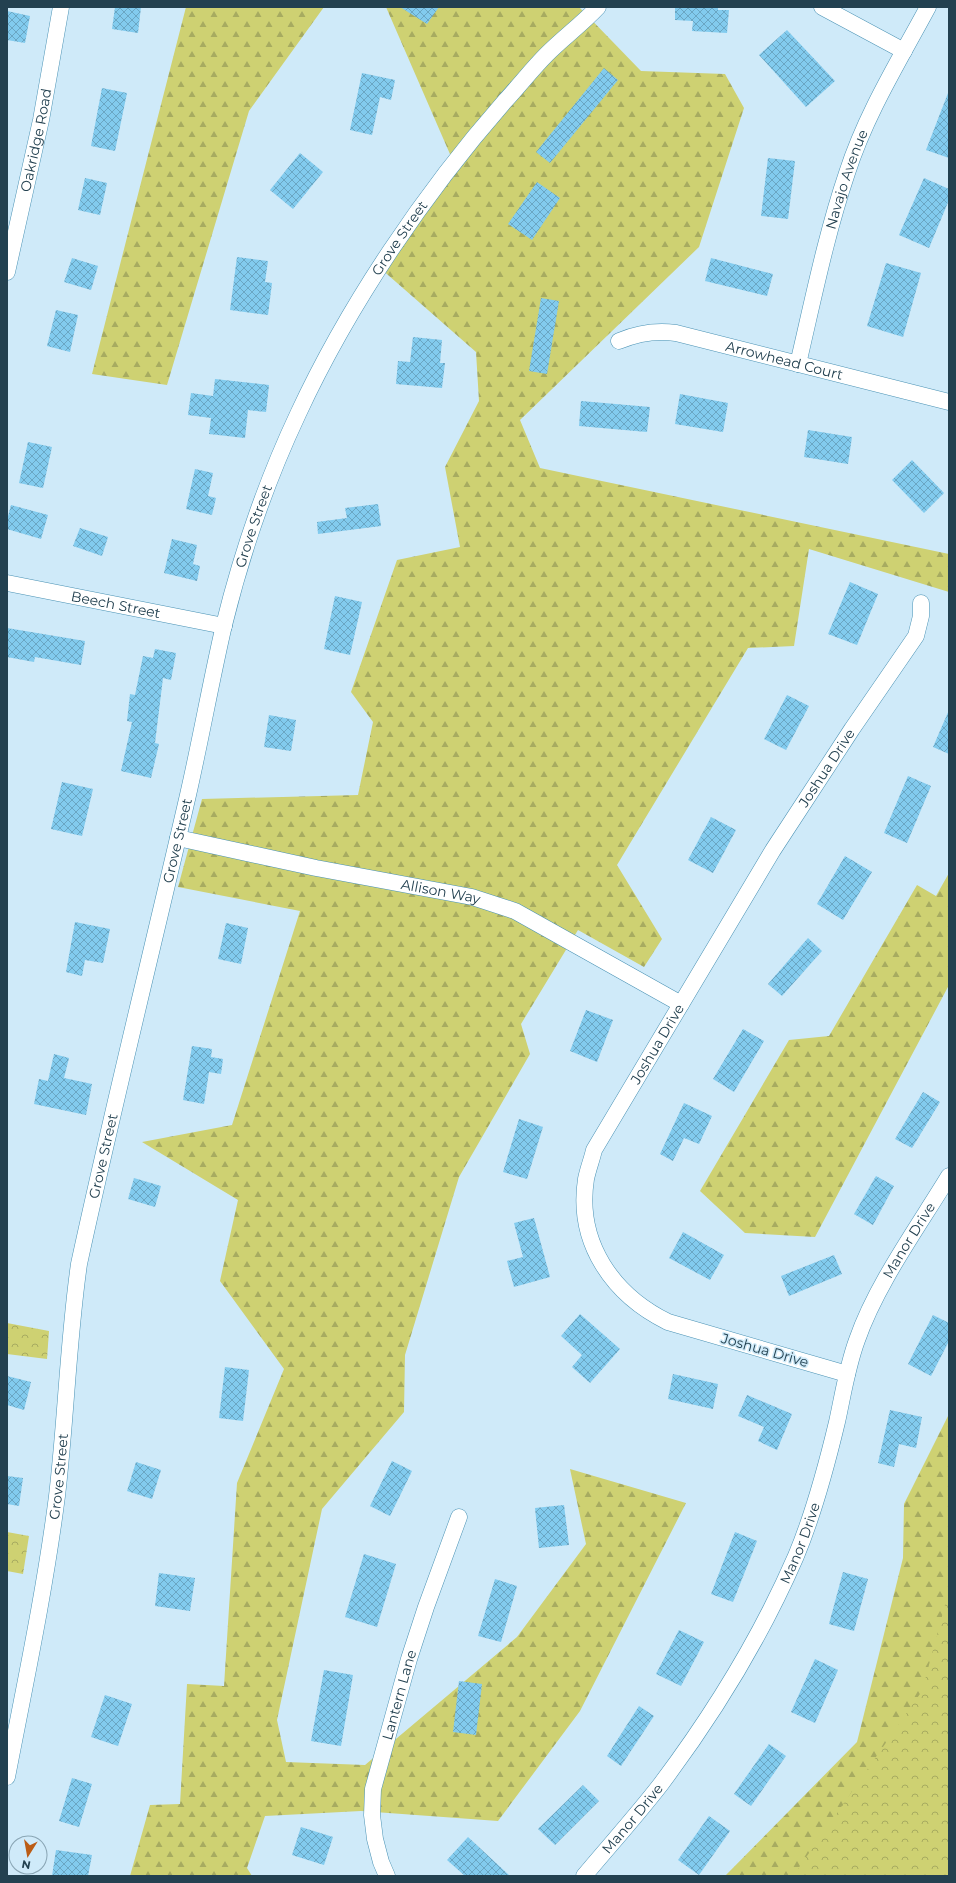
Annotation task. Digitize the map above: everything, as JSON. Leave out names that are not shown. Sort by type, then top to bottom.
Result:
[{"type":"street","name":"Oakridge Road","points":[[7,272],[41,120],[61,7]]},
{"type":"street","name":"Grove Street","points":[[7,1777],[32,1650],[57,1496],[71,1321],[79,1264],[178,838],[224,626],[239,570],[256,517],[275,465],[298,413],[323,364],[351,315],[395,244],[424,203],[482,128],[547,54],[598,7]]},
{"type":"street","points":[[822,7],[904,51]]},
{"type":"street","name":"Navajo Avenue","points":[[798,364],[833,216],[847,172],[876,102],[928,7]]},
{"type":"street","name":"Arrowhead Court","points":[[619,341],[635,335],[652,332],[669,332],[949,402]]},
{"type":"street","name":"Beech Street","points":[[7,583],[224,626]]},
{"type":"street","name":"Joshua Drive","points":[[846,1374],[668,1322],[650,1313],[631,1299],[615,1283],[603,1266],[593,1246],[587,1226],[585,1201],[586,1179],[594,1150],[773,850],[852,729],[916,636],[921,616],[921,603]]},
{"type":"street","name":"Allison Way","points":[[178,838],[316,868],[472,897],[515,911],[681,1004]]},
{"type":"street","name":"Manor Drive","points":[[584,1876],[660,1785],[714,1710],[745,1660],[769,1614],[796,1554],[812,1513],[829,1457],[846,1374],[857,1339],[874,1300],[949,1176]]},
{"type":"street","name":"Lantern Lane","points":[[387,1876],[381,1862],[375,1839],[372,1815],[373,1788],[426,1607],[459,1517]]},
{"type":"green space","points":[[186,7],[324,7],[249,111],[167,385],[92,374]]},
{"type":"green space","points":[[386,7],[579,7],[641,71],[725,74],[744,108],[699,247],[520,420],[540,468],[949,554],[949,592],[809,549],[794,646],[748,648],[617,865],[662,939],[644,967],[578,930],[521,1024],[530,1054],[459,1177],[405,1355],[404,1412],[322,1509],[277,1720],[286,1762],[365,1765],[517,1637],[586,1544],[570,1469],[686,1503],[580,1711],[498,1821],[361,1811],[265,1816],[247,1868],[252,1876],[130,1876],[150,1805],[180,1804],[187,1684],[224,1686],[237,1483],[284,1369],[220,1281],[238,1200],[142,1142],[232,1125],[300,911],[178,887],[202,799],[358,795],[373,722],[351,692],[397,560],[460,547],[445,467],[479,401],[476,352],[380,268],[453,161]]},
{"type":"green space","points":[[949,873],[949,985],[815,1237],[745,1233],[700,1191],[789,1040],[829,1036],[917,885],[936,896]]},
{"type":"green space","points":[[7,1323],[49,1331],[47,1359],[7,1354]]},
{"type":"green space","points":[[949,1414],[949,1876],[725,1876],[857,1742],[903,1558],[904,1504]]},
{"type":"green space","points":[[7,1532],[29,1536],[23,1574],[7,1571]]},
{"type":"green space","points":[[949,1590],[949,1876],[793,1876],[922,1691]]},
{"type":"building","points":[[115,7],[141,7],[138,33],[112,29]]},
{"type":"building","points":[[400,7],[439,7],[427,24]]},
{"type":"building","points":[[675,7],[718,7],[718,10],[729,10],[727,33],[692,31],[693,21],[675,20]]},
{"type":"building","points":[[7,11],[30,16],[25,43],[7,40]]},
{"type":"building","points":[[787,30],[835,81],[806,107],[759,55]]},
{"type":"building","points":[[604,68],[618,80],[550,163],[536,152]]},
{"type":"building","points":[[362,73],[395,80],[391,100],[380,97],[372,135],[350,130]]},
{"type":"building","points":[[102,88],[127,93],[115,151],[91,146]]},
{"type":"building","points":[[949,93],[949,158],[926,150]]},
{"type":"building","points":[[300,153],[323,172],[293,209],[270,190]]},
{"type":"building","points":[[768,158],[795,161],[788,219],[761,216]]},
{"type":"building","points":[[85,178],[107,183],[100,215],[78,210]]},
{"type":"building","points":[[924,178],[949,189],[949,200],[929,248],[899,235]]},
{"type":"building","points":[[537,182],[560,198],[532,240],[508,224]]},
{"type":"building","points":[[237,257],[268,261],[265,282],[272,283],[268,315],[230,310]]},
{"type":"building","points":[[72,258],[98,266],[91,290],[64,282]]},
{"type":"building","points":[[711,258],[773,274],[767,296],[705,281]]},
{"type":"building","points":[[886,263],[921,273],[903,337],[867,326]]},
{"type":"building","points":[[541,298],[559,301],[547,374],[529,371]]},
{"type":"building","points":[[56,310],[78,315],[70,352],[47,346]]},
{"type":"building","points":[[413,337],[442,340],[440,363],[445,363],[442,388],[396,384],[398,361],[410,362]]},
{"type":"building","points":[[215,379],[269,385],[266,412],[248,410],[245,438],[209,434],[211,418],[188,415],[191,393],[213,396]]},
{"type":"building","points":[[680,394],[728,403],[723,432],[675,424]]},
{"type":"building","points":[[581,401],[650,407],[647,432],[579,426]]},
{"type":"building","points":[[808,430],[852,437],[848,464],[804,457]]},
{"type":"building","points":[[28,442],[52,447],[43,488],[19,483]]},
{"type":"building","points":[[912,460],[944,493],[924,513],[892,480]]},
{"type":"building","points":[[195,469],[213,473],[208,496],[216,498],[212,515],[186,509]]},
{"type":"building","points":[[378,504],[381,526],[318,534],[317,522],[347,518],[345,508]]},
{"type":"building","points":[[11,505],[48,515],[41,539],[7,529],[7,520]]},
{"type":"building","points":[[80,528],[108,537],[102,556],[73,546]]},
{"type":"building","points":[[172,539],[197,545],[193,564],[200,566],[197,581],[164,573]]},
{"type":"building","points":[[850,582],[878,594],[857,645],[828,634]]},
{"type":"building","points":[[335,596],[362,602],[350,655],[324,649]]},
{"type":"building","points":[[7,628],[85,641],[81,665],[35,657],[34,662],[7,657]]},
{"type":"building","points":[[155,649],[176,653],[171,680],[163,678],[155,743],[159,744],[151,778],[121,771],[132,722],[127,721],[130,694],[135,695],[143,656],[153,658]]},
{"type":"building","points":[[787,695],[809,706],[786,750],[764,739]]},
{"type":"building","points":[[949,710],[949,754],[933,747]]},
{"type":"building","points":[[269,715],[296,720],[291,751],[264,747]]},
{"type":"building","points":[[908,776],[931,786],[907,843],[884,833]]},
{"type":"building","points":[[62,782],[93,789],[82,836],[51,829]]},
{"type":"building","points":[[711,817],[736,830],[713,873],[688,860]]},
{"type":"building","points":[[845,856],[872,872],[843,920],[817,904]]},
{"type":"building","points":[[75,922],[110,929],[103,963],[85,960],[82,976],[66,972]]},
{"type":"building","points":[[226,923],[248,928],[241,964],[218,959]]},
{"type":"building","points":[[808,938],[822,951],[782,996],[768,984]]},
{"type":"building","points":[[586,1010],[613,1020],[597,1062],[570,1051]]},
{"type":"building","points":[[743,1029],[764,1041],[734,1092],[713,1079]]},
{"type":"building","points":[[192,1046],[212,1049],[211,1057],[223,1059],[221,1074],[209,1072],[204,1104],[183,1100]]},
{"type":"building","points":[[54,1054],[69,1058],[64,1078],[92,1084],[86,1115],[34,1104],[39,1079],[48,1081]]},
{"type":"building","points":[[923,1092],[940,1102],[912,1148],[895,1139]]},
{"type":"building","points":[[684,1103],[712,1116],[699,1144],[684,1138],[673,1161],[660,1154]]},
{"type":"building","points":[[519,1119],[543,1127],[527,1179],[503,1172]]},
{"type":"building","points":[[876,1176],[894,1186],[873,1225],[854,1214]]},
{"type":"building","points":[[134,1178],[161,1186],[155,1207],[128,1199]]},
{"type":"building","points":[[534,1218],[550,1277],[514,1287],[507,1261],[523,1257],[514,1223]]},
{"type":"building","points":[[683,1232],[724,1255],[710,1280],[669,1258]]},
{"type":"building","points":[[834,1255],[842,1274],[789,1296],[781,1276]]},
{"type":"building","points":[[580,1314],[620,1349],[590,1383],[572,1367],[582,1355],[561,1336]]},
{"type":"building","points":[[933,1315],[949,1323],[949,1341],[931,1376],[908,1364]]},
{"type":"building","points":[[225,1367],[249,1370],[243,1421],[219,1418]]},
{"type":"building","points":[[673,1374],[718,1384],[713,1409],[668,1399]]},
{"type":"building","points":[[7,1376],[31,1382],[24,1410],[7,1405]]},
{"type":"building","points":[[747,1395],[792,1414],[777,1450],[758,1441],[764,1427],[738,1416]]},
{"type":"building","points":[[890,1410],[922,1417],[916,1448],[899,1444],[894,1467],[878,1463]]},
{"type":"building","points":[[392,1461],[412,1471],[390,1516],[370,1506]]},
{"type":"building","points":[[136,1462],[161,1470],[152,1499],[127,1491]]},
{"type":"building","points":[[7,1476],[23,1478],[19,1506],[7,1504]]},
{"type":"building","points":[[564,1505],[569,1545],[539,1548],[535,1508]]},
{"type":"building","points":[[735,1532],[757,1541],[733,1602],[711,1594]]},
{"type":"building","points":[[364,1554],[396,1564],[377,1627],[345,1617]]},
{"type":"building","points":[[843,1572],[868,1579],[854,1631],[829,1624]]},
{"type":"building","points":[[159,1573],[195,1578],[190,1611],[155,1606]]},
{"type":"building","points":[[495,1579],[517,1586],[501,1642],[478,1636]]},
{"type":"building","points":[[679,1630],[704,1642],[681,1686],[656,1674]]},
{"type":"building","points":[[815,1659],[838,1670],[815,1723],[791,1712]]},
{"type":"building","points":[[324,1670],[353,1675],[341,1746],[311,1741]]},
{"type":"building","points":[[459,1681],[482,1684],[476,1735],[453,1732]]},
{"type":"building","points":[[105,1695],[132,1704],[118,1746],[91,1737]]},
{"type":"building","points":[[639,1706],[654,1716],[621,1766],[607,1756]]},
{"type":"building","points":[[769,1744],[786,1756],[751,1806],[734,1794]]},
{"type":"building","points":[[72,1778],[92,1784],[79,1827],[59,1821]]},
{"type":"building","points":[[583,1785],[599,1801],[555,1845],[538,1829]]},
{"type":"building","points":[[709,1816],[730,1831],[699,1875],[678,1860]]},
{"type":"building","points":[[301,1827],[333,1837],[324,1865],[292,1855]]},
{"type":"building","points":[[468,1837],[510,1876],[465,1876],[447,1860]]},
{"type":"building","points":[[56,1850],[92,1855],[88,1876],[52,1876]]}]
